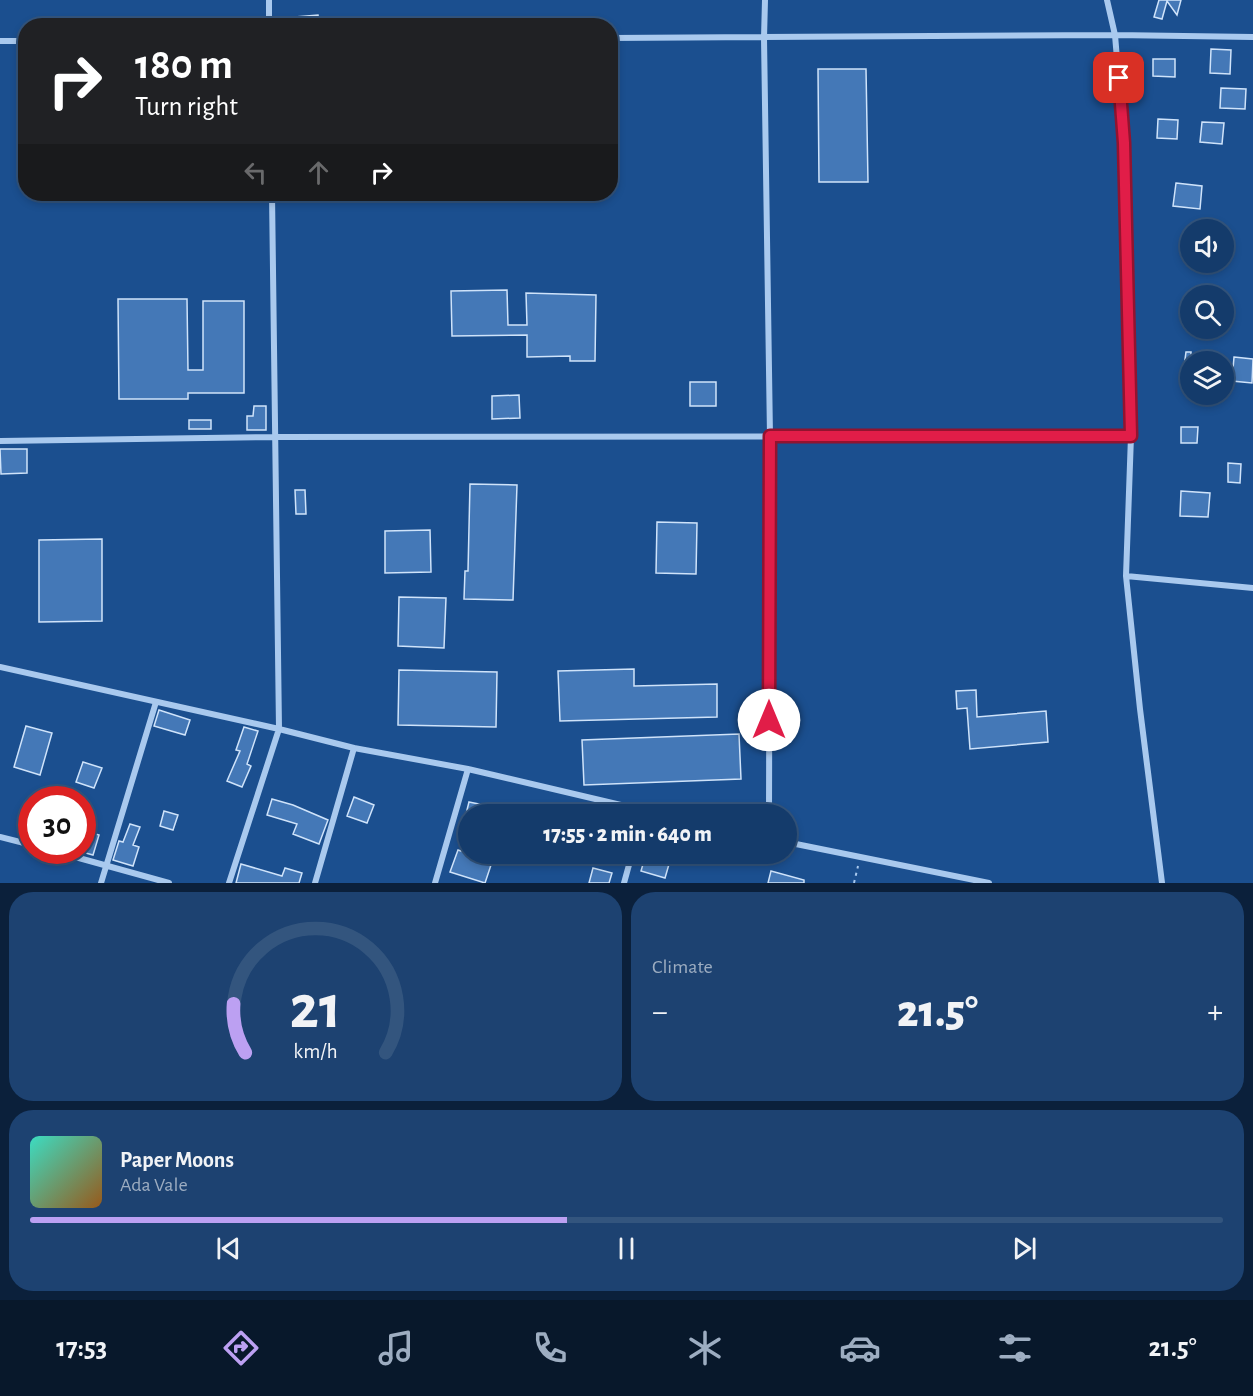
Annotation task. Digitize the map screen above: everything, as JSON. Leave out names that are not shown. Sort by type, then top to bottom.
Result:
[{"type":"street","points":[[269,0],[269,18]]},
{"type":"street","points":[[765,0],[770,436],[769,804]]},
{"type":"street","points":[[1107,0],[1115,34],[1124,143],[1131,436],[1126,576],[1140,709],[1163,883]]},
{"type":"street","points":[[618,38],[1115,34],[1253,37]]},
{"type":"street","points":[[0,41],[18,40]]},
{"type":"street","points":[[229,883],[279,729],[272,201]]},
{"type":"street","points":[[0,441],[275,437],[1131,436]]},
{"type":"street","points":[[1126,576],[1253,588]]},
{"type":"street","points":[[0,667],[354,748],[468,769],[608,804]]},
{"type":"street","points":[[101,883],[156,702]]},
{"type":"street","points":[[315,883],[354,748]]},
{"type":"street","points":[[435,883],[468,769]]},
{"type":"street","points":[[0,837],[18,842]]},
{"type":"street","points":[[797,844],[989,883]]},
{"type":"street","points":[[96,863],[169,883]]},
{"type":"street","points":[[624,883],[629,864]]},
{"type":"path","points":[[854,883],[861,857]]},
{"type":"building","points":[[1159,0],[1181,0],[1177,15],[1167,1],[1162,19],[1154,17]]},
{"type":"building","points":[[318,15],[318,18],[295,18]]},
{"type":"building","points":[[1211,49],[1231,50],[1230,74],[1210,73]]},
{"type":"building","points":[[1153,59],[1175,59],[1175,77],[1153,76]]},
{"type":"building","points":[[818,69],[866,69],[868,182],[819,182]]},
{"type":"building","points":[[1221,88],[1246,89],[1245,109],[1220,108]]},
{"type":"building","points":[[1158,119],[1178,120],[1177,139],[1157,138]]},
{"type":"building","points":[[1202,122],[1224,123],[1222,144],[1200,142]]},
{"type":"building","points":[[1176,183],[1202,186],[1200,209],[1173,206]]},
{"type":"building","points":[[507,290],[508,325],[527,325],[526,293],[596,295],[595,361],[570,361],[570,356],[527,357],[527,335],[452,336],[451,291]]},
{"type":"building","points":[[118,299],[187,299],[188,370],[203,370],[203,301],[244,301],[244,393],[188,393],[188,399],[119,399]]},
{"type":"building","points":[[1234,357],[1253,359],[1252,383],[1234,381]]},
{"type":"building","points":[[690,382],[716,382],[716,406],[690,406]]},
{"type":"building","points":[[519,395],[520,418],[492,419],[492,396]]},
{"type":"building","points":[[254,406],[266,406],[266,430],[247,430],[247,416],[253,416]]},
{"type":"building","points":[[189,420],[211,420],[211,429],[189,429]]},
{"type":"building","points":[[1181,427],[1198,427],[1197,443],[1181,443]]},
{"type":"building","points":[[0,449],[27,449],[27,473],[1,474]]},
{"type":"building","points":[[1228,463],[1241,464],[1240,483],[1228,482]]},
{"type":"building","points":[[470,484],[517,485],[513,600],[464,599],[465,571],[468,571]]},
{"type":"building","points":[[295,490],[305,490],[306,514],[296,514]]},
{"type":"building","points":[[1181,491],[1210,493],[1208,517],[1180,516]]},
{"type":"building","points":[[657,522],[697,523],[696,574],[656,573]]},
{"type":"building","points":[[430,530],[431,572],[385,573],[385,531]]},
{"type":"building","points":[[102,539],[102,621],[39,622],[39,540]]},
{"type":"building","points":[[399,597],[446,598],[444,648],[398,646]]},
{"type":"building","points":[[634,669],[634,686],[717,684],[717,717],[560,721],[558,671]]},
{"type":"building","points":[[399,670],[497,672],[496,727],[398,725]]},
{"type":"building","points":[[976,690],[977,717],[1046,711],[1048,742],[970,749],[967,708],[957,709],[956,691]]},
{"type":"building","points":[[159,710],[190,720],[185,735],[154,726]]},
{"type":"building","points":[[26,726],[52,733],[40,775],[14,767]]},
{"type":"building","points":[[244,727],[258,731],[247,764],[251,766],[242,787],[227,781],[240,751],[236,750]]},
{"type":"building","points":[[739,734],[741,779],[584,785],[582,740]]},
{"type":"building","points":[[83,762],[102,768],[95,786],[76,782]]},
{"type":"building","points":[[354,797],[374,805],[367,823],[347,816]]},
{"type":"building","points":[[272,799],[328,820],[319,844],[293,834],[297,824],[267,815]]},
{"type":"building","points":[[164,811],[178,815],[173,830],[160,826]]},
{"type":"building","points":[[130,824],[140,827],[133,845],[139,847],[133,866],[113,860],[119,841],[123,842]]},
{"type":"building","points":[[458,850],[458,864],[491,864],[485,883],[450,872]]},
{"type":"building","points":[[241,864],[282,876],[285,868],[302,873],[299,883],[236,883]]},
{"type":"building","points":[[643,864],[669,864],[665,878],[641,871]]},
{"type":"building","points":[[593,868],[612,873],[609,883],[589,883]]},
{"type":"building","points":[[771,871],[804,880],[804,883],[768,883]]},
{"type":"route","points":[[769,720],[770,436],[1131,436],[1124,143],[1119,78]]}]
